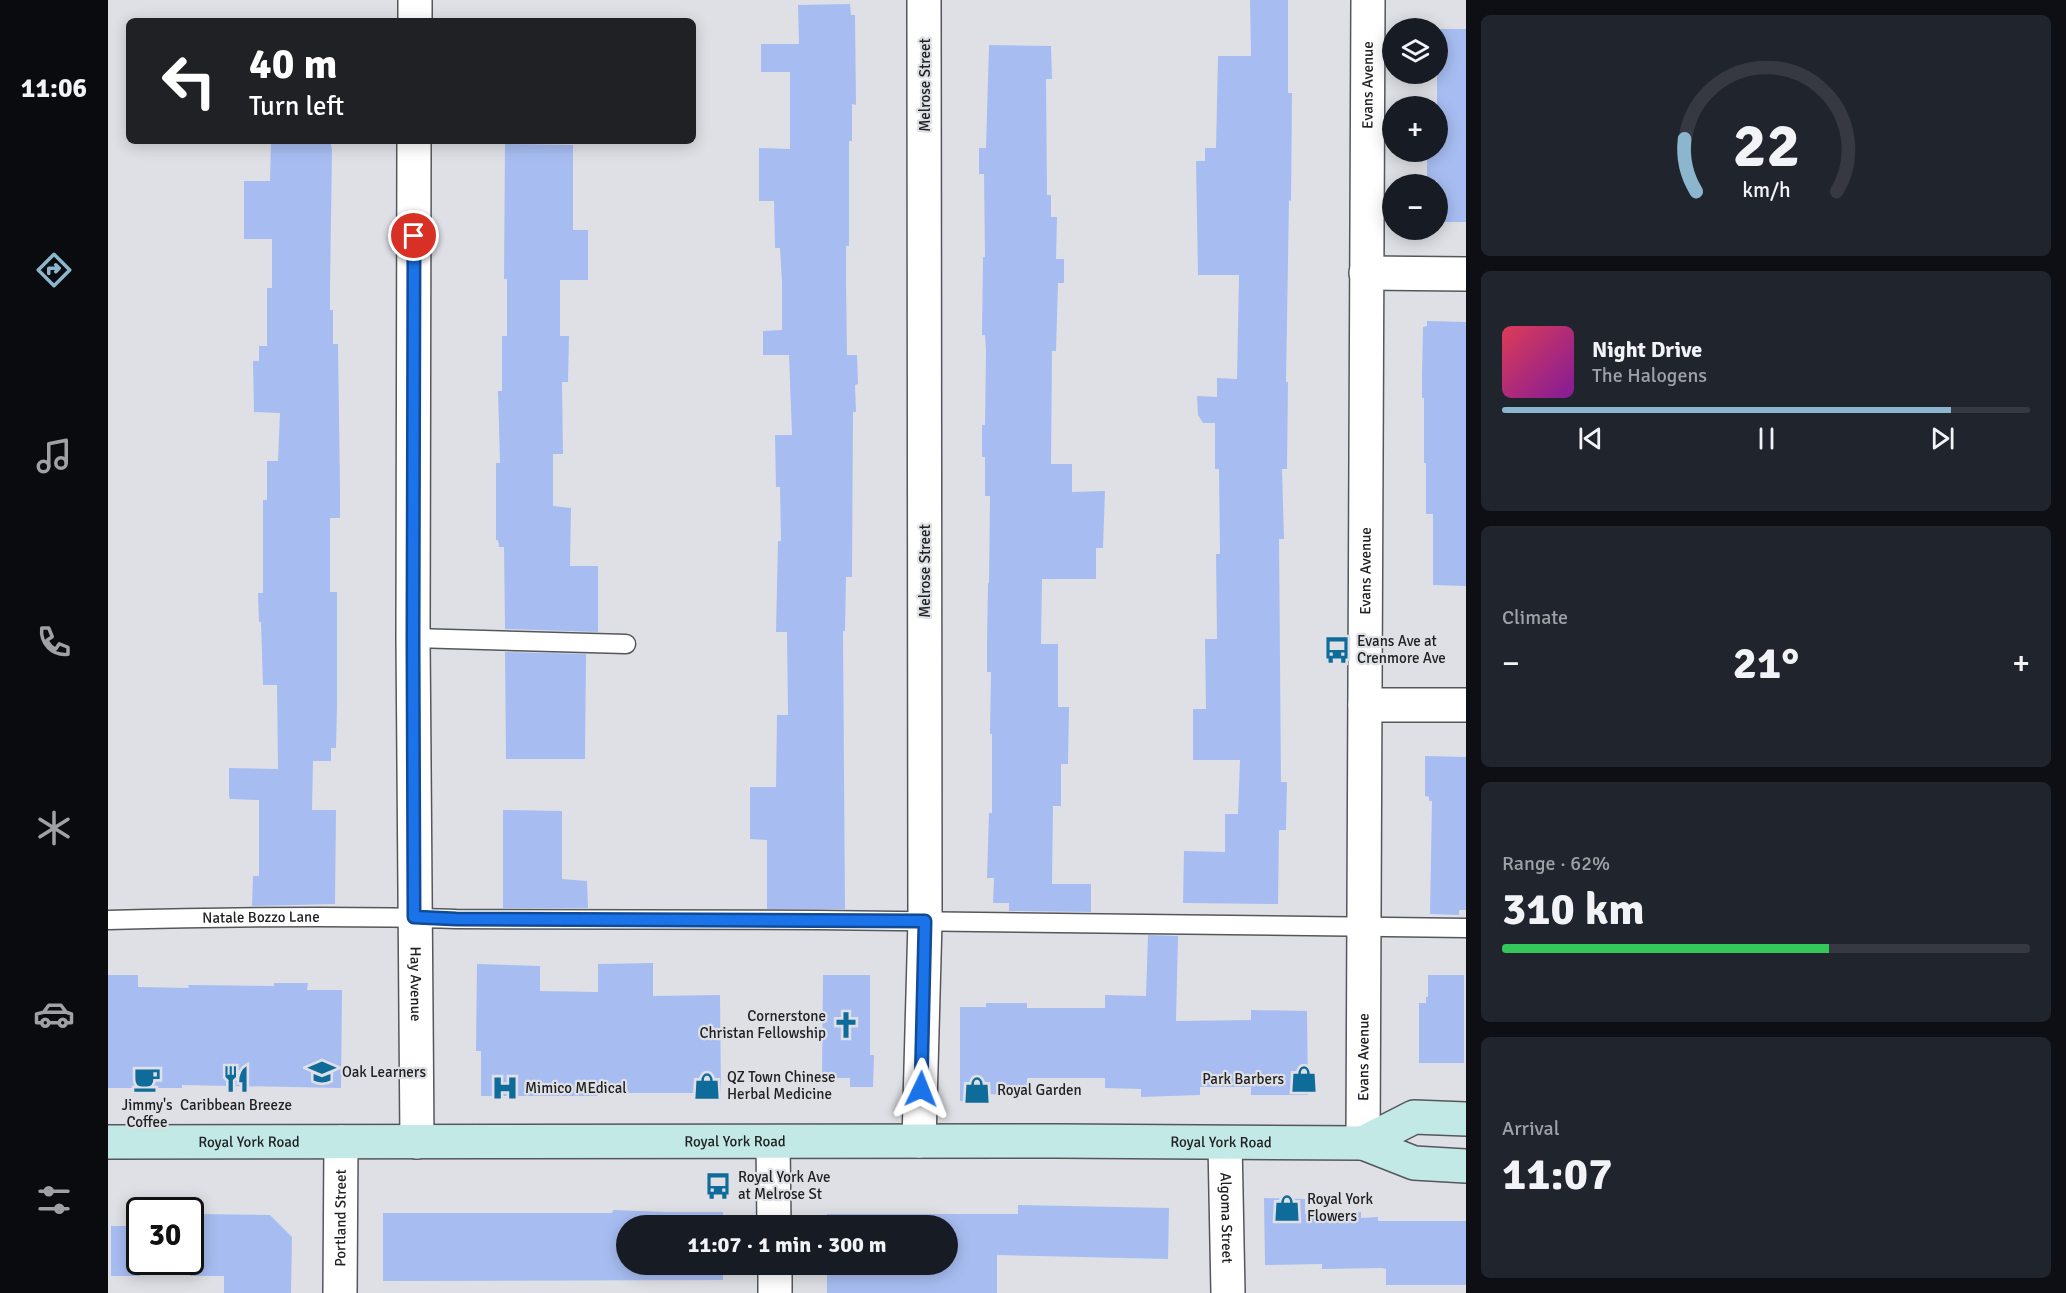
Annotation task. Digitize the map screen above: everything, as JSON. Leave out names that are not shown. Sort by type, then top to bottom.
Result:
[{"type":"main road","name":"Royal York Road","points":[[1363,1143],[1414,1117],[1466,1119]]},
{"type":"main road","name":"Royal York Road","points":[[108,1142],[1363,1143],[1414,1163],[1466,1166]]},
{"type":"street","points":[[415,0],[415,18]]},
{"type":"street","name":"Melrose Street","points":[[920,1141],[925,921],[924,0]]},
{"type":"street","name":"Evans Avenue","points":[[1363,1143],[1368,0]]},
{"type":"street","name":"Hay Avenue","points":[[414,144],[413,638],[417,1142]]},
{"type":"street","points":[[1366,273],[1466,274]]},
{"type":"street","points":[[1365,705],[1466,705]]},
{"type":"street","name":"Portland Street","points":[[340,1293],[341,1142]]},
{"type":"street","points":[[773,1142],[774,1215]]},
{"type":"street","name":"Algoma Street","points":[[1225,1143],[1228,1293]]},
{"type":"street","points":[[774,1275],[775,1293]]},
{"type":"lane","points":[[413,638],[626,644]]},
{"type":"lane","name":"Natale Bozzo Lane","points":[[108,920],[214,917],[414,917],[1466,927]]},
{"type":"building","points":[[1250,0],[1288,0],[1288,93],[1292,93],[1286,382],[1288,382],[1287,469],[1282,469],[1284,539],[1279,539],[1281,782],[1287,782],[1286,830],[1279,830],[1278,904],[1183,903],[1184,851],[1225,852],[1225,814],[1238,814],[1240,760],[1193,760],[1193,709],[1206,709],[1205,639],[1217,639],[1216,554],[1220,554],[1219,469],[1215,469],[1215,423],[1203,423],[1198,415],[1197,396],[1217,397],[1217,378],[1237,379],[1239,275],[1198,275],[1196,161],[1205,161],[1205,148],[1216,148],[1218,56],[1251,56]]},
{"type":"building","points":[[850,4],[851,15],[855,15],[856,105],[852,104],[852,141],[849,141],[849,246],[846,246],[847,355],[857,355],[858,384],[855,385],[856,412],[853,412],[852,577],[846,577],[845,631],[843,631],[845,909],[767,909],[767,840],[750,839],[750,787],[776,787],[777,715],[788,715],[787,632],[776,632],[778,541],[781,541],[780,487],[776,487],[775,435],[792,435],[789,355],[763,355],[763,331],[782,330],[782,283],[780,248],[775,248],[774,201],[759,201],[759,148],[790,149],[790,72],[761,72],[761,44],[799,44],[798,5]]},
{"type":"building","points":[[1448,29],[1466,29],[1466,222],[1448,222],[1448,174],[1427,174],[1427,162],[1448,162],[1448,96],[1437,96],[1437,84],[1448,84]]},
{"type":"building","points":[[989,45],[1051,46],[1052,79],[1046,79],[1047,195],[1051,195],[1051,217],[1057,217],[1056,259],[1064,259],[1064,283],[1058,283],[1056,351],[1052,351],[1051,464],[1072,464],[1072,492],[1105,491],[1103,548],[1096,548],[1096,579],[1042,579],[1041,644],[1058,644],[1058,707],[1069,707],[1068,764],[1061,764],[1061,806],[1053,806],[1052,884],[1091,884],[1091,912],[1009,911],[1009,903],[993,903],[994,878],[987,878],[989,813],[992,813],[991,672],[987,672],[990,496],[985,496],[985,457],[982,457],[986,351],[985,335],[982,335],[983,257],[985,257],[984,174],[979,174],[979,148],[986,148]]},
{"type":"building","points":[[271,144],[331,144],[330,310],[333,310],[333,344],[338,344],[340,488],[340,518],[330,518],[330,592],[337,592],[336,748],[331,748],[331,761],[313,761],[312,810],[336,810],[335,904],[252,906],[253,876],[259,876],[259,800],[230,799],[229,796],[229,768],[278,769],[277,685],[263,685],[258,593],[263,593],[263,500],[267,500],[267,461],[278,461],[280,413],[254,412],[253,361],[259,361],[259,346],[267,346],[267,288],[272,288],[272,239],[244,239],[244,181],[270,181]]},
{"type":"building","points":[[505,144],[573,145],[573,230],[588,230],[588,280],[560,280],[560,336],[569,336],[568,382],[562,382],[563,454],[553,454],[553,506],[571,508],[570,566],[598,566],[598,632],[505,629],[504,547],[499,547],[498,540],[496,540],[496,463],[500,463],[498,391],[502,391],[502,336],[507,336],[507,279],[504,279]]},
{"type":"building","points":[[1427,321],[1466,322],[1466,586],[1433,585],[1433,514],[1426,514],[1424,398],[1422,398],[1423,327],[1427,326]]},
{"type":"building","points":[[505,652],[586,654],[585,759],[506,759]]},
{"type":"building","points":[[1425,756],[1466,757],[1466,910],[1459,910],[1459,915],[1430,914],[1432,801],[1425,796]]},
{"type":"building","points":[[503,810],[562,811],[562,879],[587,881],[588,908],[503,908]]},
{"type":"building","points":[[1148,935],[1178,936],[1176,1021],[1251,1020],[1251,1010],[1307,1011],[1308,1095],[1251,1095],[1251,1087],[1200,1087],[1200,1095],[1141,1097],[1141,1089],[1105,1088],[1105,1078],[1027,1078],[1027,1095],[983,1094],[983,1102],[960,1101],[960,1007],[986,1007],[986,1003],[1027,1003],[1027,1008],[1105,1008],[1105,995],[1146,996]]},
{"type":"building","points":[[653,963],[653,996],[720,995],[721,1093],[481,1096],[481,1051],[476,1051],[477,964],[540,966],[540,991],[598,992],[598,964]]},
{"type":"building","points":[[108,975],[138,975],[138,987],[274,986],[274,983],[308,983],[307,990],[342,990],[341,1088],[182,1085],[182,1088],[108,1088]]},
{"type":"building","name":"Cornerstone Christan Fellowship","points":[[823,975],[870,975],[870,1055],[874,1055],[873,1087],[850,1087],[850,1078],[822,1078]]},
{"type":"building","points":[[1428,975],[1464,975],[1464,1063],[1419,1063],[1419,1003],[1426,1003],[1426,997],[1428,997]]},
{"type":"building","points":[[1264,1198],[1305,1199],[1305,1214],[1361,1212],[1361,1218],[1378,1217],[1378,1221],[1466,1221],[1466,1285],[1386,1285],[1386,1269],[1382,1268],[1322,1269],[1322,1264],[1265,1265]]},
{"type":"building","points":[[1018,1205],[1169,1208],[1168,1259],[997,1255],[997,1293],[827,1293],[827,1275],[958,1275],[958,1215],[827,1214],[1018,1214]]},
{"type":"building","points":[[613,1210],[723,1212],[723,1215],[616,1215],[616,1275],[723,1275],[723,1280],[383,1281],[383,1213],[612,1213]]},
{"type":"building","points":[[204,1214],[270,1215],[292,1237],[291,1293],[224,1293],[224,1276],[190,1276],[204,1275]]},
{"type":"building","points":[[111,1226],[126,1226],[126,1275],[140,1276],[111,1276]]},
{"type":"place","name":"Evans Ave at Crenmore Ave","points":[[1337,650]]},
{"type":"place","name":"Cornerstone Christan Fellowship","points":[[846,1025]]},
{"type":"place","name":"Oak Learners","points":[[322,1072]]},
{"type":"place","name":"Jimmy's Coffee","points":[[147,1079]]},
{"type":"place","name":"Caribbean Breeze","points":[[236,1079]]},
{"type":"place","name":"Park Barbers","points":[[1304,1079]]},
{"type":"place","name":"QZ Town Chinese Herbal Medicine","points":[[707,1086]]},
{"type":"place","name":"Mimico MEdical","points":[[505,1088]]},
{"type":"place","name":"Royal Garden","points":[[977,1090]]},
{"type":"place","name":"Royal York Ave at Melrose St","points":[[718,1186]]},
{"type":"place","name":"Royal York Flowers","points":[[1287,1208]]},
{"type":"route","points":[[414,236],[414,917],[925,921],[921,1089]]}]
